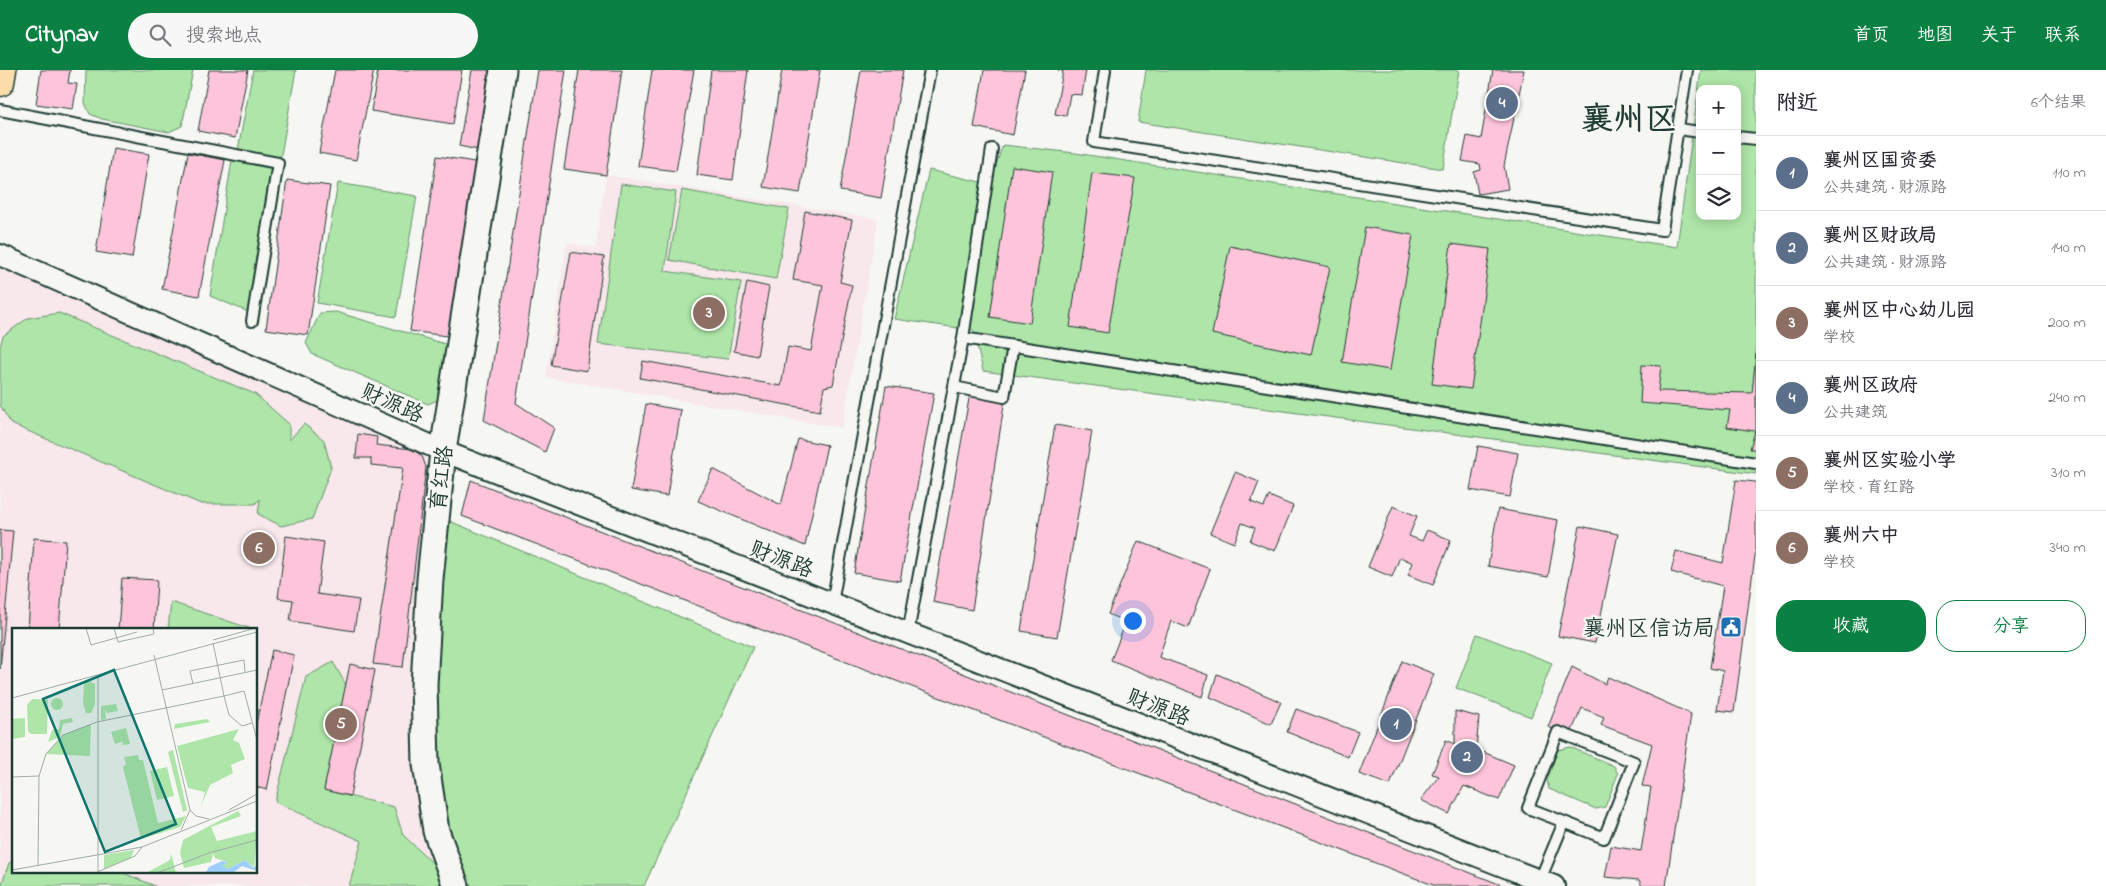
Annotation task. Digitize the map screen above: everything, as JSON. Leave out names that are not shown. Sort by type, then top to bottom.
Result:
[{"type":"main road","points":[[0,82],[2,70]]},
{"type":"street","name":"育红路","points":[[456,886],[436,831],[426,764],[426,656],[435,515],[443,451],[503,70]]},
{"type":"street","name":"财源路","points":[[0,255],[443,451],[1547,883]]},
{"type":"lane","points":[[832,603],[930,70]]},
{"type":"lane","points":[[1105,70],[1094,142],[1662,230],[1687,70]]},
{"type":"lane","points":[[0,110],[278,163],[252,321]]},
{"type":"lane","points":[[1678,129],[1696,131]]},
{"type":"lane","points":[[1741,137],[1756,139]]},
{"type":"lane","points":[[908,633],[963,338],[992,149]]},
{"type":"lane","points":[[963,338],[1756,463]]},
{"type":"lane","points":[[954,387],[1004,397],[1013,346]]},
{"type":"lane","points":[[1558,732],[1634,762],[1604,838],[1564,822],[1528,808],[1558,732]]},
{"type":"lane","points":[[1547,883],[1564,822]]},
{"type":"shaded area","points":[[606,175],[878,219],[842,428],[546,377],[567,243],[596,248]]},
{"type":"shaded area","points":[[0,255],[443,451],[456,886],[0,886]]},
{"type":"green space","points":[[86,70],[193,70],[182,126],[169,132],[102,119],[90,114],[85,103]]},
{"type":"green space","points":[[253,70],[296,70],[253,314],[210,296],[233,154],[237,155]]},
{"type":"green space","points":[[1146,70],[1459,70],[1443,169],[1138,122]]},
{"type":"green space","points":[[1701,70],[1756,70],[1756,474],[983,371],[973,330],[894,319],[929,170],[989,184],[1003,145],[1075,153],[1677,247],[1696,107],[1696,220],[1741,220],[1741,85],[1699,85]]},
{"type":"green space","points":[[338,183],[417,196],[396,317],[317,303]]},
{"type":"green space","points":[[621,184],[676,192],[665,271],[741,282],[728,359],[598,344]]},
{"type":"green space","points":[[682,190],[789,209],[776,279],[669,260]]},
{"type":"green space","points":[[336,312],[445,344],[449,349],[440,399],[428,404],[312,354],[306,343],[320,313]]},
{"type":"green space","points":[[59,313],[255,394],[289,424],[289,440],[304,424],[324,440],[331,468],[312,519],[281,526],[258,514],[260,499],[255,504],[201,504],[11,424],[0,405],[0,347],[3,336],[28,318]]},
{"type":"green space","points":[[435,515],[753,647],[644,886],[456,886],[436,831]]},
{"type":"green space","points":[[171,602],[249,628],[168,628]]},
{"type":"green space","points":[[1477,634],[1552,663],[1531,717],[1456,688]]},
{"type":"green space","points":[[333,662],[346,685],[324,790],[394,807],[403,835],[438,868],[440,886],[349,886],[362,841],[275,802],[306,677]]},
{"type":"green space","points":[[1570,747],[1614,766],[1618,774],[1605,807],[1596,809],[1549,789],[1547,780],[1558,750]]},
{"type":"green space","points":[[12,861],[12,874],[126,874],[155,886],[1,886],[9,863]]},
{"type":"building","points":[[41,70],[70,70],[68,83],[77,84],[73,109],[36,104]]},
{"type":"building","points":[[209,70],[248,70],[235,138],[198,131]]},
{"type":"building","points":[[335,70],[374,70],[356,160],[319,153]]},
{"type":"building","points":[[378,70],[462,70],[453,124],[371,111]]},
{"type":"building","points":[[472,70],[496,70],[483,151],[459,146]]},
{"type":"building","points":[[538,70],[566,70],[516,403],[554,428],[545,452],[484,420]]},
{"type":"building","points":[[579,70],[622,70],[606,175],[564,169]]},
{"type":"building","points":[[652,70],[694,70],[676,171],[638,166]]},
{"type":"building","points":[[711,70],[748,70],[733,180],[697,175]]},
{"type":"building","points":[[782,70],[820,70],[800,193],[763,187]]},
{"type":"building","points":[[861,70],[903,70],[881,198],[840,191]]},
{"type":"building","points":[[984,70],[1025,70],[1013,135],[974,127]]},
{"type":"building","points":[[1058,70],[1086,70],[1082,95],[1070,94],[1066,116],[1055,114],[1063,71]]},
{"type":"building","points":[[1493,70],[1524,70],[1504,166],[1508,189],[1478,194],[1474,172],[1481,170],[1480,164],[1462,161],[1467,136],[1481,139]]},
{"type":"building","points":[[113,148],[149,154],[132,258],[96,252]]},
{"type":"building","points":[[188,153],[225,160],[199,296],[162,289]]},
{"type":"building","points":[[437,156],[481,163],[454,337],[410,331]]},
{"type":"building","points":[[1012,166],[1052,172],[1030,323],[990,317]]},
{"type":"building","points":[[1092,173],[1135,178],[1108,333],[1070,327]]},
{"type":"building","points":[[287,180],[330,186],[308,335],[266,329]]},
{"type":"building","points":[[805,211],[852,220],[840,282],[852,285],[833,385],[824,387],[820,411],[640,378],[643,361],[781,386],[788,347],[811,351],[823,285],[793,280]]},
{"type":"building","points":[[1365,227],[1413,235],[1390,370],[1342,362]]},
{"type":"building","points":[[1451,244],[1490,249],[1471,389],[1432,384]]},
{"type":"building","points":[[1230,246],[1330,267],[1311,355],[1212,334]]},
{"type":"building","points":[[571,252],[604,257],[587,371],[551,365]]},
{"type":"building","points":[[747,282],[769,287],[757,356],[734,351]]},
{"type":"building","points":[[1756,354],[1756,449],[1750,449],[1755,431],[1727,427],[1730,410],[1640,403],[1642,365],[1661,366],[1658,391],[1752,393]]},
{"type":"building","points":[[886,386],[934,393],[900,581],[854,573]]},
{"type":"building","points":[[970,393],[1005,399],[972,610],[933,602]]},
{"type":"building","points":[[646,404],[681,410],[667,496],[631,490]]},
{"type":"building","points":[[1055,425],[1092,431],[1057,637],[1021,631]]},
{"type":"building","points":[[358,434],[377,437],[376,445],[412,449],[422,456],[426,467],[403,667],[373,664],[403,468],[371,465],[371,458],[356,458]]},
{"type":"building","points":[[798,439],[827,445],[805,546],[698,501],[713,469],[781,505]]},
{"type":"building","points":[[1478,446],[1518,453],[1510,497],[1470,490]]},
{"type":"building","points":[[1235,472],[1259,482],[1251,502],[1264,507],[1269,496],[1293,506],[1275,551],[1250,541],[1255,528],[1242,523],[1234,543],[1210,533]]},
{"type":"building","points":[[471,480],[1504,886],[1436,886],[462,516]]},
{"type":"building","name":"襄州区信访局","points":[[1736,480],[1756,482],[1756,548],[1734,712],[1717,710],[1723,671],[1710,668],[1723,586],[1671,572],[1676,551],[1723,563]]},
{"type":"building","points":[[1393,506],[1417,516],[1409,536],[1422,541],[1427,530],[1451,540],[1433,585],[1408,575],[1413,563],[1400,557],[1392,577],[1368,567]]},
{"type":"building","points":[[1498,509],[1558,520],[1548,577],[1488,566]]},
{"type":"building","points":[[1580,526],[1618,534],[1595,643],[1558,636]]},
{"type":"building","points":[[0,530],[13,531],[0,669]]},
{"type":"building","points":[[286,536],[324,542],[317,594],[359,600],[354,631],[290,621],[293,600],[278,598]]},
{"type":"building","points":[[34,538],[66,541],[59,628],[28,628]]},
{"type":"building","points":[[1138,541],[1210,569],[1188,628],[1171,621],[1159,657],[1208,675],[1202,697],[1111,660],[1126,622],[1108,614]]},
{"type":"building","points":[[122,578],[157,580],[154,628],[118,628]]},
{"type":"building","points":[[272,650],[294,655],[267,790],[258,788],[258,715]]},
{"type":"building","points":[[1402,661],[1434,674],[1390,785],[1359,774]]},
{"type":"building","points":[[350,664],[375,670],[350,796],[324,790]]},
{"type":"building","points":[[1572,667],[1605,684],[1608,677],[1691,714],[1666,886],[1642,886],[1639,880],[1605,877],[1611,846],[1641,851],[1651,787],[1642,786],[1652,744],[1601,725],[1604,717],[1582,708],[1570,735],[1548,727]]},
{"type":"building","points":[[1217,674],[1281,702],[1271,724],[1210,697]]},
{"type":"building","points":[[1296,709],[1358,732],[1348,757],[1287,732]]},
{"type":"building","points":[[1455,711],[1479,717],[1476,749],[1514,765],[1499,800],[1464,786],[1449,814],[1421,800],[1439,776],[1432,774],[1446,740],[1455,744]]},
{"type":"place","name":"襄州区政府","points":[[1502,103]]},
{"type":"place","name":"襄州区中心幼儿园","points":[[709,313]]},
{"type":"place","name":"襄州六中","points":[[259,548]]},
{"type":"place","name":"襄州区信访局","points":[[1731,627]]},
{"type":"place","name":"襄州区实验小学","points":[[341,724]]},
{"type":"place","name":"襄州区国资委","points":[[1396,724]]},
{"type":"place","name":"襄州区财政局","points":[[1467,757]]},
{"type":"district","name":"襄州区","points":[[1629,118]]}]
